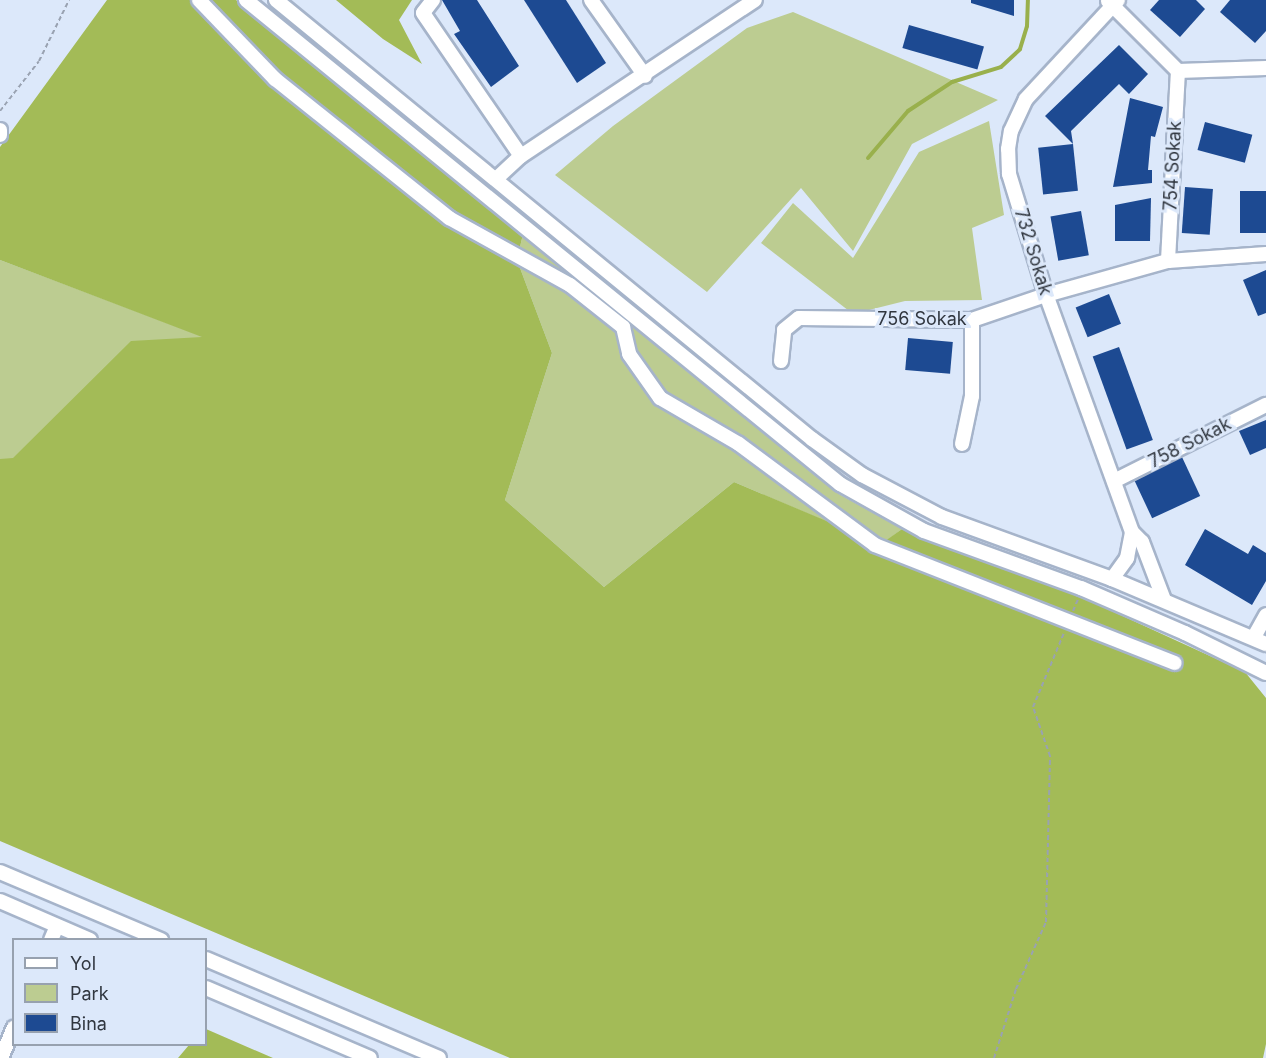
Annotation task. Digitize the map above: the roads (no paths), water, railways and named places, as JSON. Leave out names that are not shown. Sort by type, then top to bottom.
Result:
[{"type":"street","points":[[199,0],[275,79],[449,218],[570,285],[623,327],[629,354],[660,398],[738,444],[875,545],[926,568],[1070,620],[1175,663]]},
{"type":"street","points":[[246,0],[840,484],[924,531],[1091,592],[1266,673]]},
{"type":"street","points":[[276,0],[862,475],[942,517],[1112,579],[1260,641],[1266,615]]},
{"type":"street","points":[[432,0],[423,13],[521,156]]},
{"type":"street","points":[[591,0],[645,76]]},
{"type":"street","points":[[496,179],[521,156],[645,76],[755,0]]},
{"type":"street","points":[[1112,2],[1178,71],[1266,68]]},
{"type":"street","name":"732 Sokak","points":[[1112,2],[1026,99],[1011,131],[1009,174],[1046,295],[1132,532],[1142,542],[1164,600]]},
{"type":"street","name":"754 Sokak","points":[[1168,261],[1178,71]]},
{"type":"street","points":[[0,130],[0,135]]},
{"type":"street","name":"756 Sokak","points":[[781,361],[784,330],[800,318],[972,320],[1046,295],[1168,261],[1266,254]]},
{"type":"street","points":[[962,444],[972,396],[972,320]]},
{"type":"street","name":"758 Sokak","points":[[1114,481],[1266,405]]},
{"type":"street","points":[[1112,579],[1127,558],[1132,532]]},
{"type":"street","points":[[0,872],[159,938]]},
{"type":"street","points":[[0,902],[87,938]]},
{"type":"street","points":[[51,938],[57,926]]},
{"type":"street","points":[[207,958],[439,1058]]},
{"type":"street","points":[[207,988],[370,1058]]},
{"type":"street","points":[[1,1058],[12,1033]]},
{"type":"waterway","points":[[868,158],[908,111],[952,82],[1001,67],[1020,49],[1027,26],[1028,0]]}]
